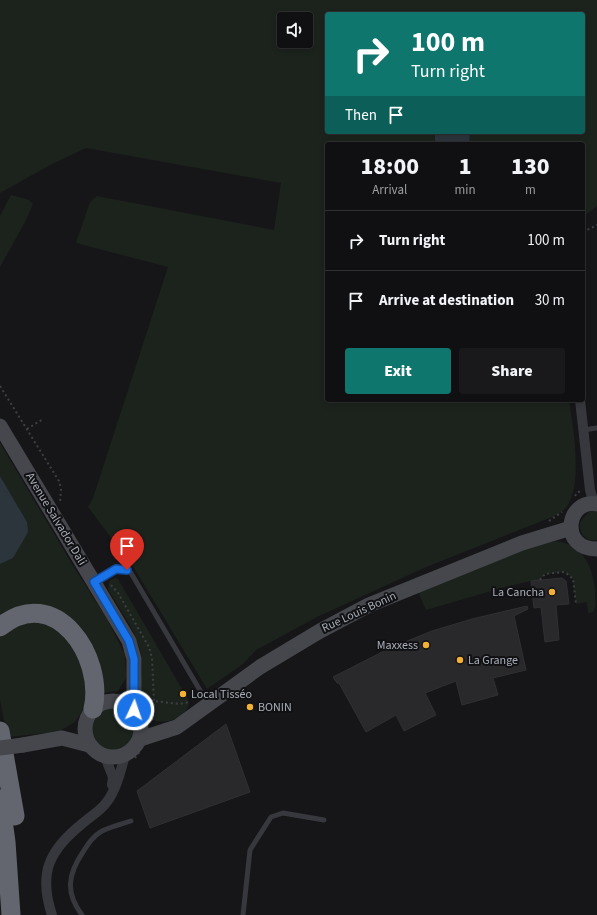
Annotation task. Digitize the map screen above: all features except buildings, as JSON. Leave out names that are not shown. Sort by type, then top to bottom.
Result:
[{"type":"highway","points":[[0,628],[11,618],[24,614],[39,613],[50,616],[63,623],[72,631],[82,647],[92,670],[96,694],[89,716]]},
{"type":"highway","points":[[0,731],[15,817],[6,842]]},
{"type":"highway","points":[[0,799],[6,842],[11,915]]},
{"type":"street","points":[[580,402],[590,490],[595,504],[586,505],[578,510],[573,516],[571,528],[573,536],[581,546],[589,549],[597,549]]},
{"type":"street","name":"Avenue Salvador Dali","points":[[0,426],[129,641],[134,659],[134,678],[138,711]]},
{"type":"street","name":"Rue Louis Bonin","points":[[142,744],[166,730],[177,727],[267,663],[320,630],[369,605],[522,543],[571,528]]},
{"type":"street","points":[[117,701],[129,688],[134,678]]},
{"type":"street","points":[[62,738],[105,702],[117,701],[138,711],[166,730]]},
{"type":"street","points":[[52,915],[45,884],[48,866],[55,850],[65,837],[106,804],[132,751],[142,744],[138,711]]},
{"type":"street","points":[[89,716],[85,735],[89,745],[96,752],[105,757],[129,759]]},
{"type":"street","points":[[0,748],[62,738],[89,745]]},
{"type":"street","points":[[105,757],[113,777],[111,794]]},
{"type":"lane","points":[[583,430],[597,428]]},
{"type":"lane","points":[[94,582],[116,569],[127,570],[131,573],[208,705]]},
{"type":"lane","points":[[243,915],[250,850],[271,817],[283,813],[324,820]]},
{"type":"lane","points":[[82,915],[73,900],[70,889],[70,876],[76,862],[90,840],[102,832],[131,821]]},
{"type":"path","points":[[585,231],[597,225]]},
{"type":"path","points":[[0,386],[59,481],[61,489],[60,507]]},
{"type":"path","points":[[27,429],[43,419]]},
{"type":"path","points":[[540,580],[545,574],[565,572],[573,579],[576,604]]},
{"type":"path","points":[[138,711],[193,700]]},
{"type":"path","points":[[129,759],[142,744]]},
{"type":"shaded area","points":[[0,0],[597,0],[597,206],[585,215],[585,142],[325,142],[325,402],[569,402],[575,441],[576,472],[571,499],[565,509],[552,517],[426,567],[317,617],[256,650],[243,664],[207,689],[134,568],[88,507],[93,498],[168,267],[76,243],[90,202],[97,196],[274,230],[281,183],[86,148],[52,164],[0,193]]},
{"type":"shaded area","points":[[435,134],[470,134],[469,142],[436,142]]},
{"type":"shaded area","points":[[11,195],[29,200],[33,204],[25,222],[0,267],[0,216]]},
{"type":"shaded area","points":[[0,443],[72,564],[107,619],[125,655],[126,678],[118,691],[101,693],[61,614],[0,618],[0,564],[13,558],[27,522],[0,476]]},
{"type":"shaded area","points":[[0,476],[27,522],[28,532],[13,558],[0,564]]},
{"type":"shaded area","points":[[589,512],[597,512],[597,540],[589,540],[582,533],[580,522]]},
{"type":"shaded area","points":[[556,541],[565,543],[580,552],[589,565],[595,591],[595,605],[593,612],[588,613],[587,602],[576,604],[573,579],[565,572],[545,574],[540,580],[541,582],[531,581],[505,587],[426,610],[417,589],[544,543]]},
{"type":"shaded area","points":[[115,578],[118,579],[189,701],[183,714],[176,719],[158,721],[150,719],[144,714],[140,706],[139,696],[142,668],[141,653],[130,624],[108,589],[109,581]]},
{"type":"shaded area","points":[[49,621],[70,641],[85,671],[87,703],[75,722],[58,732],[7,737],[0,699],[0,638],[11,625]]},
{"type":"shaded area","points":[[108,707],[116,707],[128,713],[134,725],[134,733],[128,745],[116,751],[108,751],[96,745],[90,733],[90,725],[96,713]]},
{"type":"place","name":"La Cancha","points":[[552,592]]},
{"type":"place","name":"Maxxess","points":[[426,645]]},
{"type":"place","name":"La Grange","points":[[460,660]]},
{"type":"place","name":"Local Tisséo","points":[[183,694]]},
{"type":"place","name":"BONIN","points":[[250,707]]},
{"type":"route","points":[[127,570],[116,569],[94,582],[129,641],[134,659],[134,710]]}]
